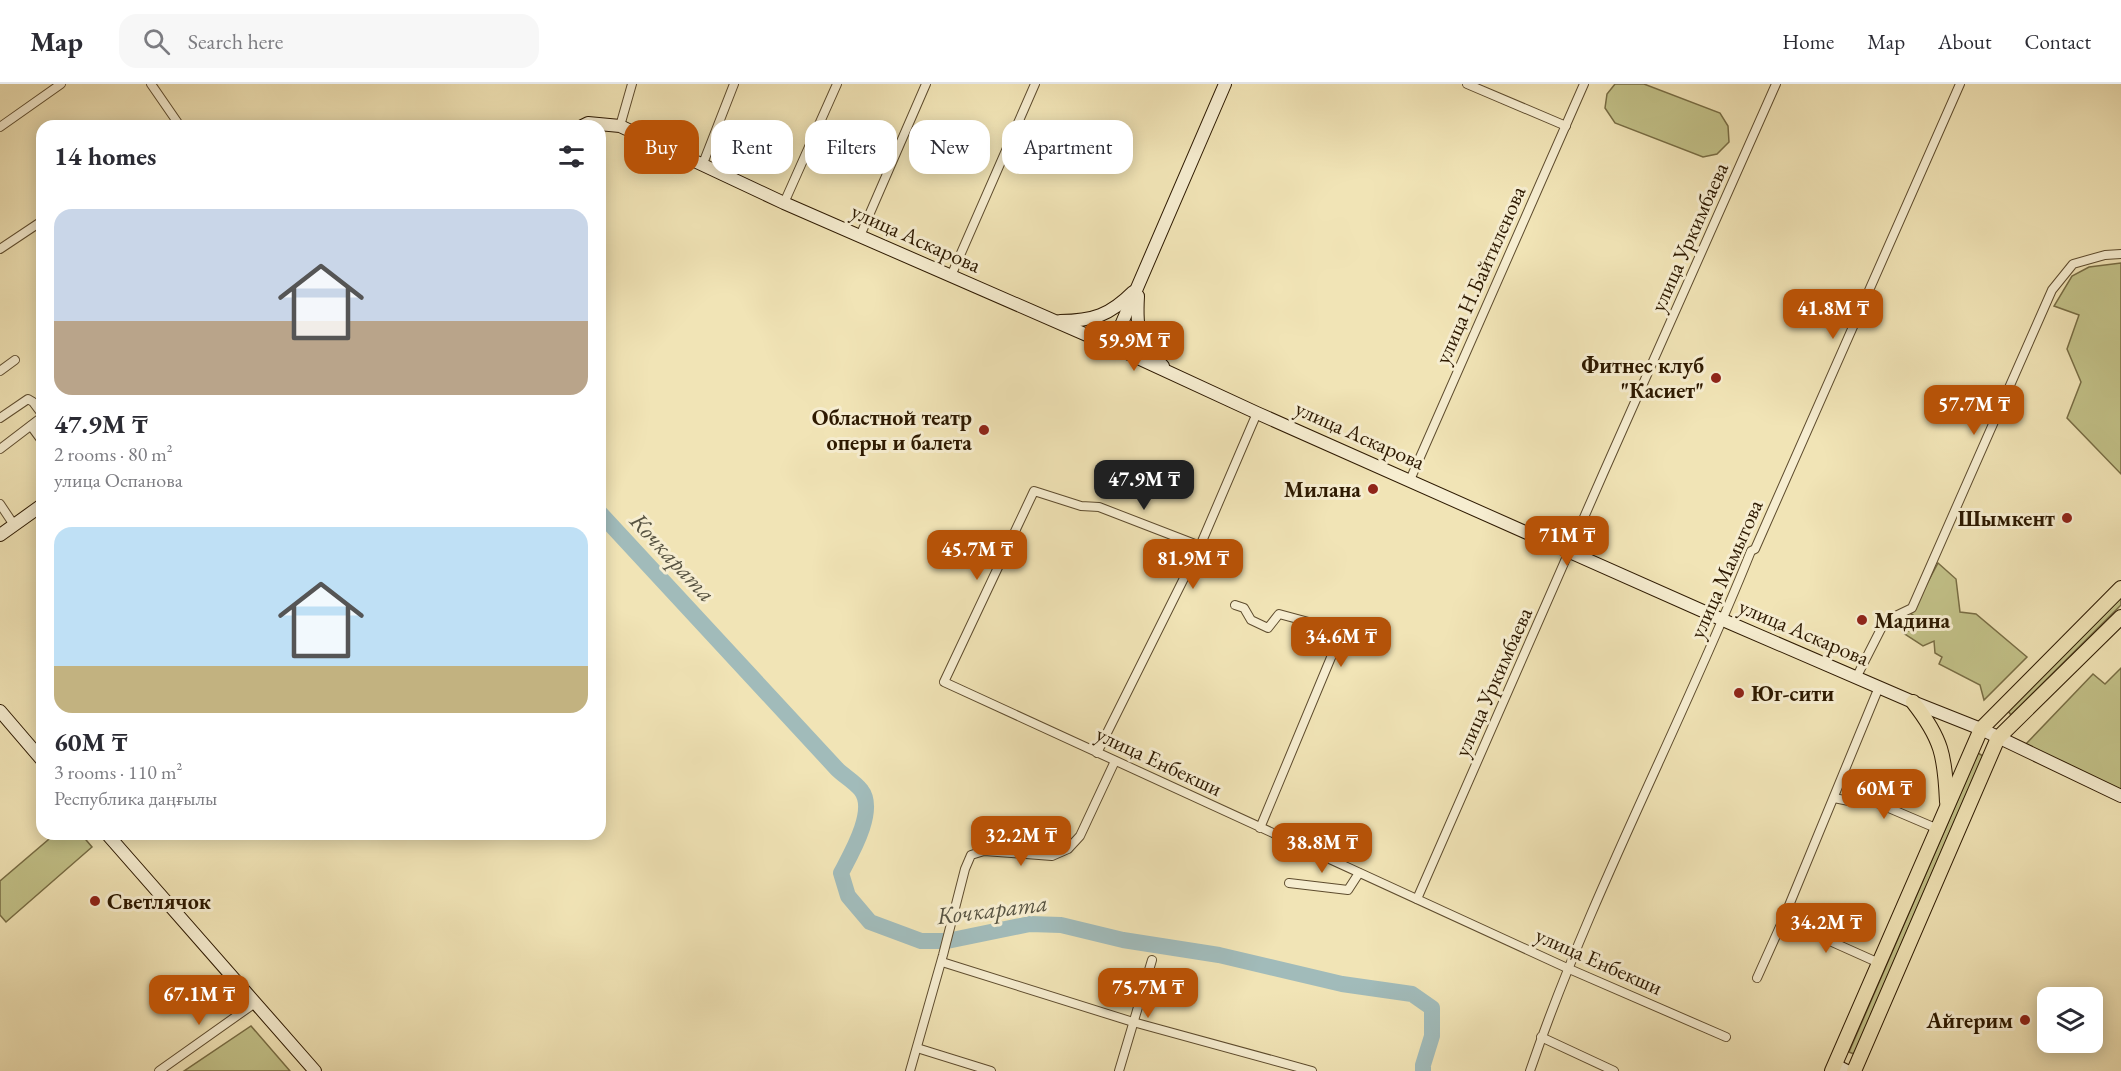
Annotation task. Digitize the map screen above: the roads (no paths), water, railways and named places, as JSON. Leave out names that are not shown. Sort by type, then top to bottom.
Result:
[{"type":"main road","points":[[1112,346],[1226,84]]},
{"type":"main road","name":"улица Аскарова","points":[[606,125],[620,126],[702,166],[1112,346],[1257,413],[1723,620],[1981,729],[2121,796]]},
{"type":"main road","points":[[1053,321],[1078,321],[1105,314],[1119,306],[1138,287]]},
{"type":"main road","points":[[1138,287],[1138,331],[1144,346],[1168,371]]},
{"type":"main road","points":[[0,535],[36,509]]},
{"type":"main road","points":[[1838,1069],[1880,963],[1981,729],[2121,588]]},
{"type":"main road","points":[[1854,1071],[1998,738],[2121,616]]},
{"type":"main road","points":[[1913,702],[1930,724],[1940,746],[1946,775],[1947,807]]},
{"type":"main road","points":[[0,711],[36,753]]},
{"type":"main road","points":[[112,840],[315,1071]]},
{"type":"street","points":[[0,127],[61,84]]},
{"type":"street","points":[[151,84],[176,120]]},
{"type":"street","points":[[620,126],[632,84]]},
{"type":"street","points":[[702,166],[734,84]]},
{"type":"street","points":[[784,202],[837,84]]},
{"type":"street","points":[[860,236],[926,84]]},
{"type":"street","points":[[951,276],[1035,84]]},
{"type":"street","points":[[1467,84],[1566,126]]},
{"type":"street","name":"улица Н.Байтиленова","points":[[1410,480],[1584,84]]},
{"type":"street","name":"улица Уркимбаева","points":[[1418,899],[1776,84]]},
{"type":"street","name":"улица Мамытова","points":[[1530,1071],[1567,968],[1960,84]]},
{"type":"street","points":[[0,249],[36,224]]},
{"type":"street","points":[[1856,678],[1885,621],[1912,608],[2052,290],[2073,264],[2105,255],[2121,254]]},
{"type":"street","points":[[0,371],[15,360]]},
{"type":"street","points":[[0,418],[28,399],[36,407]]},
{"type":"street","points":[[1097,753],[1200,546],[1257,413]]},
{"type":"street","points":[[0,449],[36,421]]},
{"type":"street","points":[[31,426],[36,433]]},
{"type":"street","name":"улица Енбекши","points":[[1200,546],[1099,507],[1081,506],[1034,491],[944,682],[1567,968],[1726,1037]]},
{"type":"street","points":[[0,504],[14,525]]},
{"type":"street","points":[[1235,605],[1244,608],[1251,620],[1268,628],[1279,614],[1342,631],[1260,828]]},
{"type":"street","points":[[1757,978],[1783,921],[1879,687]]},
{"type":"street","points":[[910,1071],[942,962],[964,869],[971,855],[984,851],[1052,856],[1068,849],[1080,836],[1115,761]]},
{"type":"street","points":[[1834,798],[1878,803],[1938,829]]},
{"type":"street","points":[[1289,884],[1348,890],[1359,873]]},
{"type":"street","points":[[1783,921],[1880,963]]},
{"type":"street","points":[[1119,1071],[1152,960]]},
{"type":"street","points":[[942,962],[1133,1022],[1312,1071]]},
{"type":"street","points":[[159,1071],[255,1003]]},
{"type":"street","points":[[1542,1036],[1614,1071]]},
{"type":"street","points":[[917,1048],[992,1071]]},
{"type":"waterway","name":"Кочкарата","points":[[606,519],[837,769],[861,790],[865,799],[864,820],[856,844],[841,873],[848,896],[870,922],[921,941],[947,941],[1030,924],[1061,925],[1123,940],[1219,955],[1342,984],[1412,994],[1432,1008],[1432,1036],[1423,1071]]},
{"type":"place","name":"Фитнес клуб \"Касиет\"","points":[[1716,378]]},
{"type":"place","name":"Областной театр оперы и балета","points":[[984,430]]},
{"type":"place","name":"Милана","points":[[1373,489]]},
{"type":"place","name":"Шымкент","points":[[2067,518]]},
{"type":"place","name":"Мадина","points":[[1862,620]]},
{"type":"place","name":"Юг-сити","points":[[1739,693]]},
{"type":"place","name":"Светлячок","points":[[95,901]]},
{"type":"place","name":"Айгерим","points":[[2025,1020]]}]
